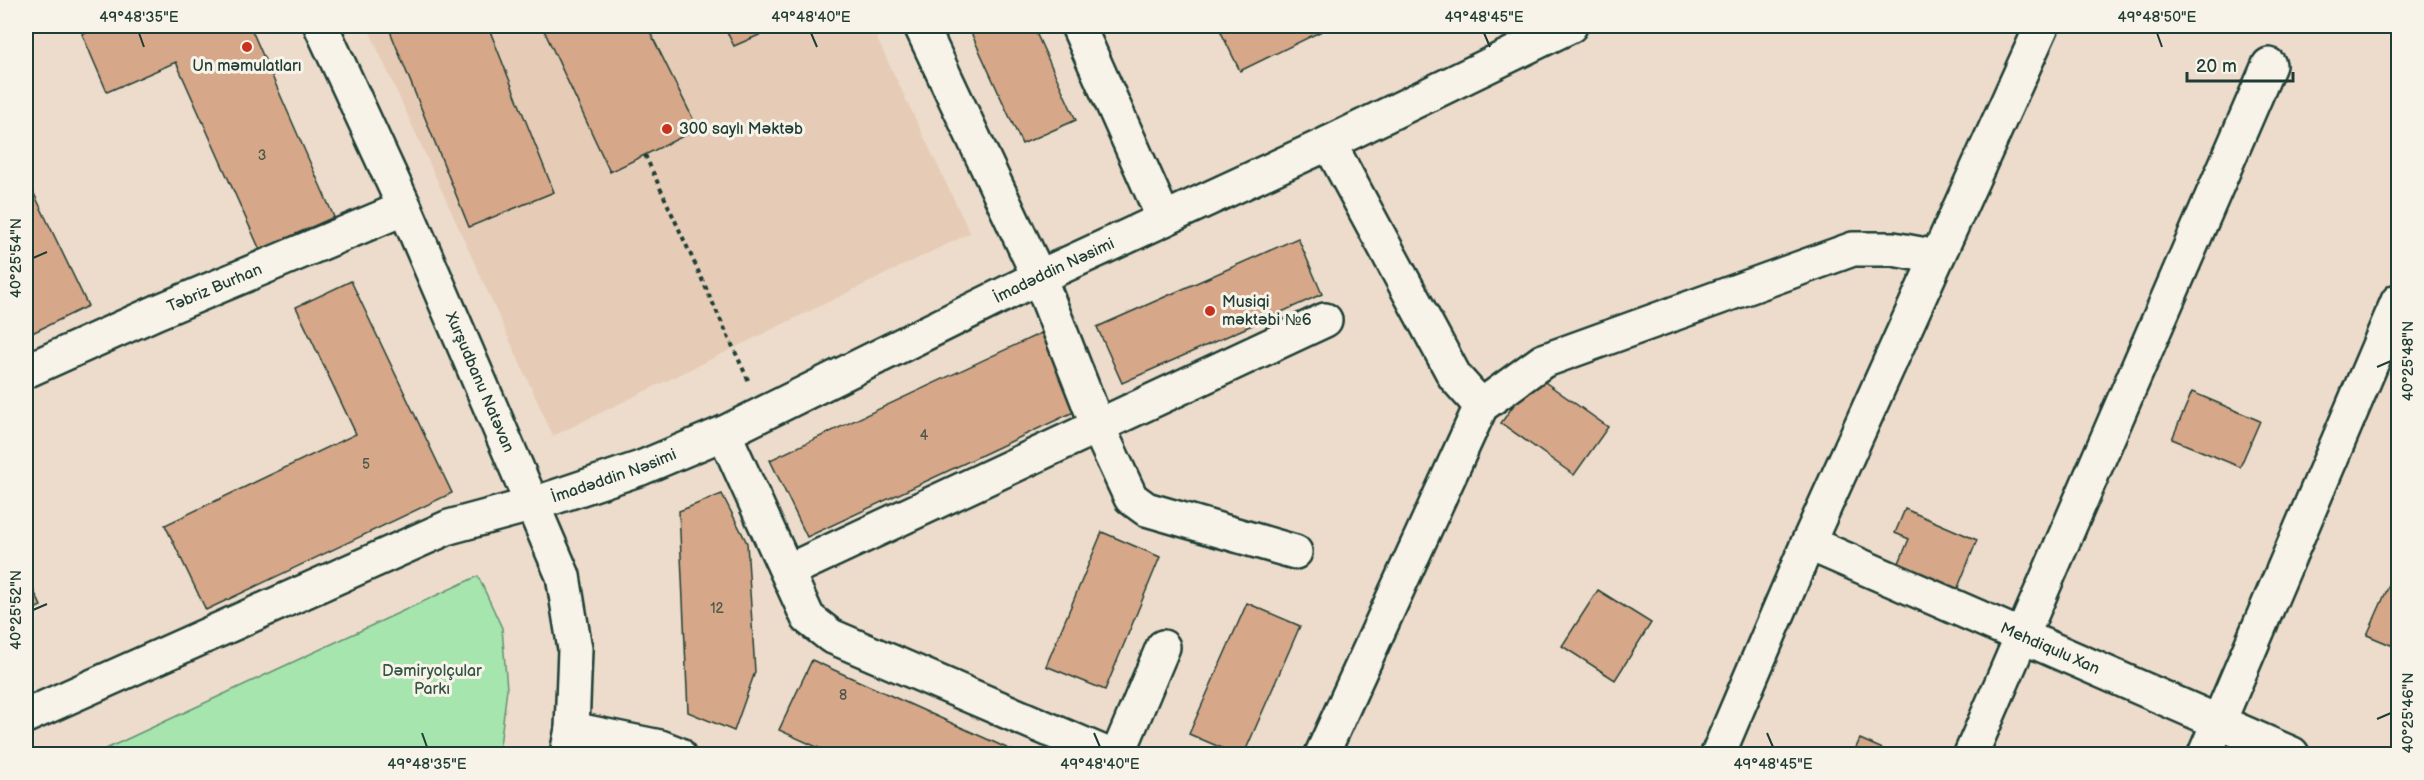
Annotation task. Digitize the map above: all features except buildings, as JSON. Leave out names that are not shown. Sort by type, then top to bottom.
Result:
[{"type":"street","name":"Xurşudbanu Natəvan","points":[[321,26],[405,208],[563,576],[575,649],[569,742]]},
{"type":"street","points":[[921,26],[1039,277],[1098,427],[1131,498],[1146,509],[1295,552]]},
{"type":"street","points":[[1077,26],[1164,219]]},
{"type":"street","name":"İmadəddin Nəsimi","points":[[26,716],[449,527],[534,504],[641,468],[724,433],[1039,277],[1329,143],[1525,35],[1570,26]]},
{"type":"street","points":[[1718,754],[1808,543],[2042,26]]},
{"type":"street","points":[[1971,754],[2269,65]]},
{"type":"street","points":[[1329,143],[1455,377],[1481,406]]},
{"type":"street","name":"Təbriz Burhan","points":[[26,371],[157,312],[405,208]]},
{"type":"street","points":[[1322,754],[1481,406],[1543,361],[1852,249],[1893,249],[1937,257]]},
{"type":"street","points":[[2205,754],[2398,301]]},
{"type":"street","points":[[788,572],[1325,320]]},
{"type":"street","points":[[724,433],[808,618],[831,636],[1106,754]]},
{"type":"street","name":"Mehdiqulu Xan","points":[[1808,543],[2292,754]]},
{"type":"street","points":[[1118,754],[1163,647]]},
{"type":"street","points":[[569,742],[660,747],[678,754]]},
{"type":"path","points":[[645,155],[763,413]]},
{"type":"shaded area","name":"300 saylı Məktəb","points":[[367,26],[871,26],[970,233],[553,436]]},
{"type":"green space","name":"Dəmiryolçular Parkı","points":[[478,576],[502,628],[507,689],[499,754],[95,754]]},
{"type":"place","name":"Un məmulatları","points":[[247,47]]},
{"type":"place","name":"300 saylı Məktəb","points":[[667,129]]},
{"type":"place","name":"Musiqi məktəbi №6","points":[[1210,311]]}]
